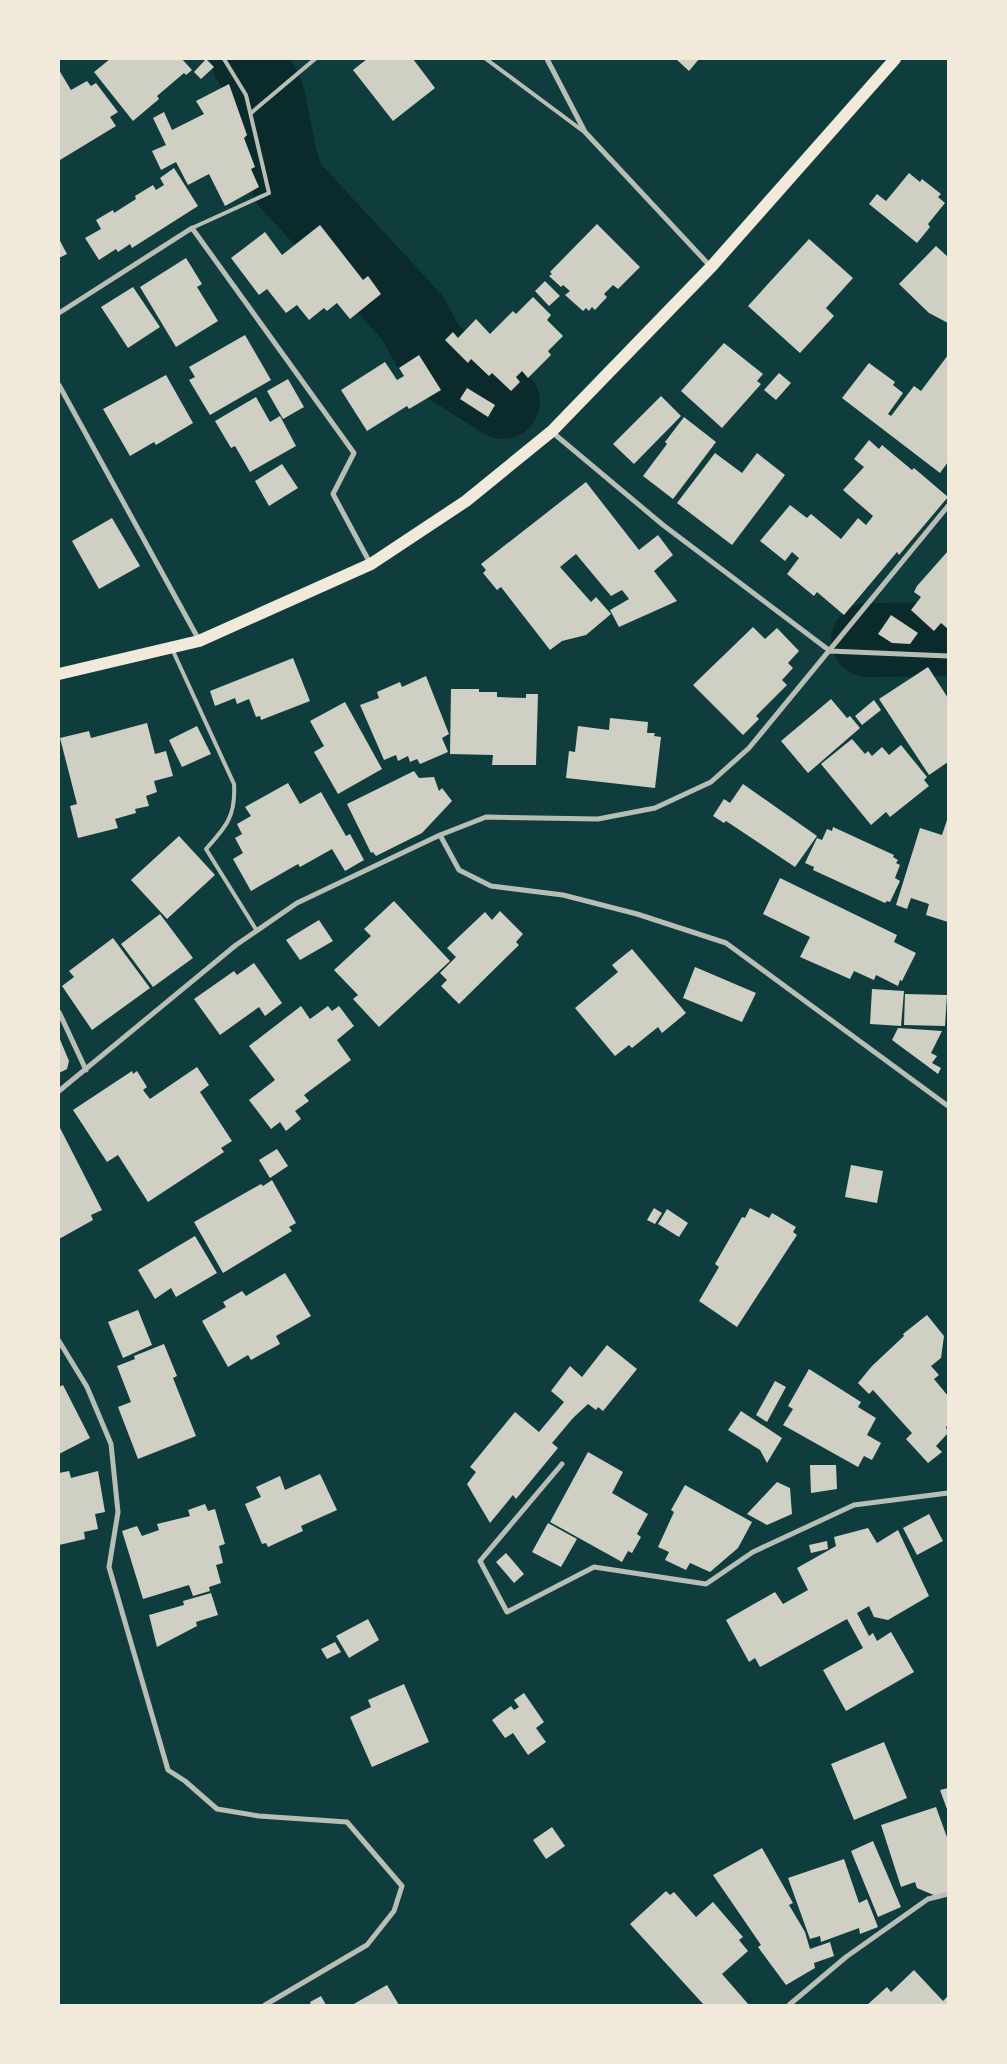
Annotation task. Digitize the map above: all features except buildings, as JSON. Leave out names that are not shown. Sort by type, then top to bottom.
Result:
[{"type":"main road","points":[[59,674],[199,641],[371,564],[466,501],[552,431],[711,267],[895,59]]},
{"type":"street","points":[[547,59],[585,132],[711,267]]},
{"type":"street","points":[[59,313],[192,228],[354,453],[333,494],[371,564]]},
{"type":"street","points":[[59,385],[199,641]]},
{"type":"street","points":[[552,431],[663,525],[830,651],[948,656]]},
{"type":"street","points":[[59,1091],[236,945],[297,903],[440,835],[486,817],[598,819],[655,808],[710,782],[749,748],[948,506]]},
{"type":"street","points":[[440,835],[459,870],[491,886],[563,895],[637,914],[726,943],[948,1106]]},
{"type":"street","points":[[59,1012],[86,1070]]},
{"type":"street","points":[[59,1340],[87,1388],[111,1444],[118,1512],[109,1567],[168,1770],[186,1781],[217,1808],[259,1816],[347,1822],[402,1886],[394,1911],[366,1945],[265,2005]]},
{"type":"street","points":[[562,1464],[480,1561],[507,1612],[594,1567],[706,1584],[753,1552],[854,1505],[948,1493]]},
{"type":"street","points":[[788,2005],[846,1956],[928,1899],[948,1894]]},
{"type":"lane","points":[[192,228],[269,193],[246,95],[224,59]]},
{"type":"lane","points":[[251,113],[315,59]]},
{"type":"lane","points":[[486,59],[585,132]]},
{"type":"lane","points":[[172,647],[234,784],[235,802],[227,825],[206,849],[257,931]]},
{"type":"waterway","points":[[248,59],[267,93],[281,161],[288,183],[412,317],[429,348],[451,369],[503,402]]},
{"type":"waterway","points":[[868,640],[948,639]]}]
